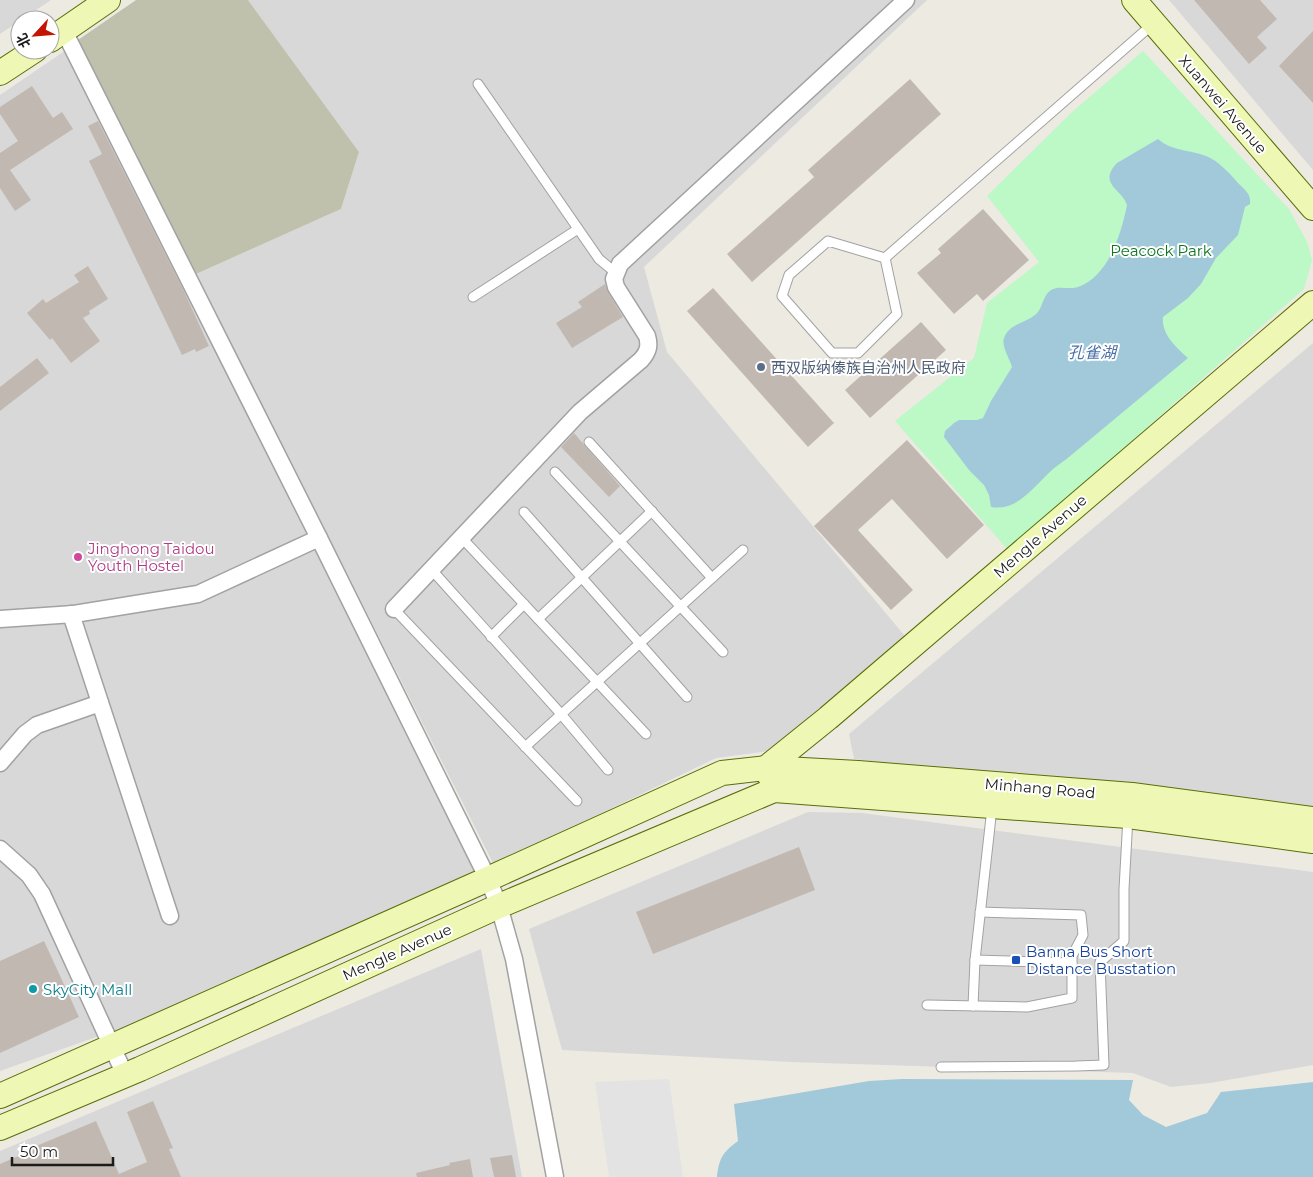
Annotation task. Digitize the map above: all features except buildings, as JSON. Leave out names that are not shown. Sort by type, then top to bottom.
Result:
[{"type":"main road","points":[[60,33],[108,0]]},
{"type":"main road","name":"Xuanwei Avenue","points":[[1134,0],[1313,208]]},
{"type":"main road","points":[[0,73],[20,60]]},
{"type":"main road","name":"Mengle Avenue","points":[[0,1128],[125,1075],[499,906],[770,779],[828,718],[1313,302]]},
{"type":"main road","name":"Mengle Avenue","points":[[0,1096],[488,880],[722,773],[770,779]]},
{"type":"main road","name":"Minhang Road","points":[[770,779],[858,773],[1130,805],[1313,819]]},
{"type":"main road","name":"Minhang Road","points":[[770,779],[992,805],[1130,805],[1313,841]]},
{"type":"street","points":[[394,609],[580,412],[646,354],[649,344],[647,336],[616,287],[614,279],[620,264],[906,0]]},
{"type":"street","points":[[60,41],[319,538],[488,880],[499,906],[514,958],[555,1177]]},
{"type":"street","points":[[0,618],[71,614],[198,594],[319,538]]},
{"type":"street","points":[[71,614],[170,916]]},
{"type":"street","points":[[0,762],[25,734],[37,725],[100,703]]},
{"type":"street","points":[[0,849],[24,870],[42,894],[125,1075]]},
{"type":"lane","points":[[885,258],[1154,23]]},
{"type":"lane","points":[[478,84],[599,259],[616,273]]},
{"type":"lane","points":[[473,297],[578,229]]},
{"type":"lane","points":[[828,241],[885,258],[897,314],[858,353],[832,353],[782,296],[789,275],[828,241]]},
{"type":"lane","points":[[589,442],[712,578]]},
{"type":"lane","points":[[555,472],[723,652]]},
{"type":"lane","points":[[538,619],[652,511]]},
{"type":"lane","points":[[524,512],[687,697]]},
{"type":"lane","points":[[462,537],[646,734]]},
{"type":"lane","points":[[525,747],[743,550]]},
{"type":"lane","points":[[431,569],[561,714],[608,770]]},
{"type":"lane","points":[[492,637],[524,604]]},
{"type":"lane","points":[[394,609],[576,801]]},
{"type":"lane","points":[[973,1006],[975,960],[992,805]]},
{"type":"lane","points":[[941,1066],[1104,1065],[1100,962],[1124,941],[1124,889],[1130,805]]},
{"type":"lane","points":[[927,1005],[1027,1007],[1072,998],[1072,956],[1083,935],[1081,915],[980,912]]},
{"type":"lane","points":[[975,960],[1072,963]]},
{"type":"shaded area","points":[[0,0],[51,0],[36,10],[10,10],[10,27],[0,34]]},
{"type":"shaded area","points":[[136,0],[248,0],[359,152],[341,209],[196,274],[78,40]]},
{"type":"shaded area","points":[[248,0],[927,0],[644,267],[667,352],[905,636],[769,751],[716,758],[494,865],[196,274],[341,209],[359,152]]},
{"type":"shaded area","points":[[1169,0],[1313,0],[1313,170]]},
{"type":"shaded area","points":[[69,48],[478,873],[153,1017],[0,1071],[0,95],[51,60],[60,60],[60,54]]},
{"type":"shaded area","points":[[1313,343],[1313,816],[854,759],[849,734]]},
{"type":"shaded area","points":[[808,812],[862,813],[1313,872],[1313,1065],[1210,1083],[1171,1087],[1133,1073],[791,1062],[562,1050],[529,929]]},
{"type":"shaded area","points":[[481,949],[522,1177],[0,1177],[0,1151]]},
{"type":"shaded area","points":[[669,1079],[683,1177],[609,1177],[595,1082]]},
{"type":"green space","name":"Peacock Park","points":[[1143,51],[1289,209],[1307,242],[1312,260],[1304,289],[1008,550],[895,421],[974,358],[987,303],[1039,262],[987,196],[1071,113]]},
{"type":"water","name":"孔雀湖","points":[[1158,139],[1169,146],[1200,154],[1215,161],[1246,191],[1250,201],[1250,204],[1245,207],[1238,235],[1216,258],[1201,284],[1188,298],[1163,317],[1167,335],[1188,358],[1053,469],[1026,496],[1010,505],[991,507],[989,495],[984,485],[969,470],[944,437],[945,431],[959,420],[983,418],[1012,367],[1003,341],[1006,333],[1035,315],[1051,290],[1078,287],[1089,282],[1106,264],[1117,241],[1127,205],[1110,182],[1112,170],[1117,163]]},
{"type":"water","points":[[902,1079],[1133,1080],[1129,1100],[1143,1115],[1166,1127],[1207,1113],[1221,1092],[1313,1082],[1313,1177],[717,1177],[723,1156],[738,1141],[734,1104],[869,1081]]},
{"type":"place","name":"西双版纳傣族自治州人民政府","points":[[761,367]]},
{"type":"place","name":"Jinghong Taidou Youth Hostel","points":[[78,557]]},
{"type":"place","name":"Banna Bus Short Distance Busstation","points":[[1016,960]]},
{"type":"place","name":"SkyCity Mall","points":[[33,989]]}]
